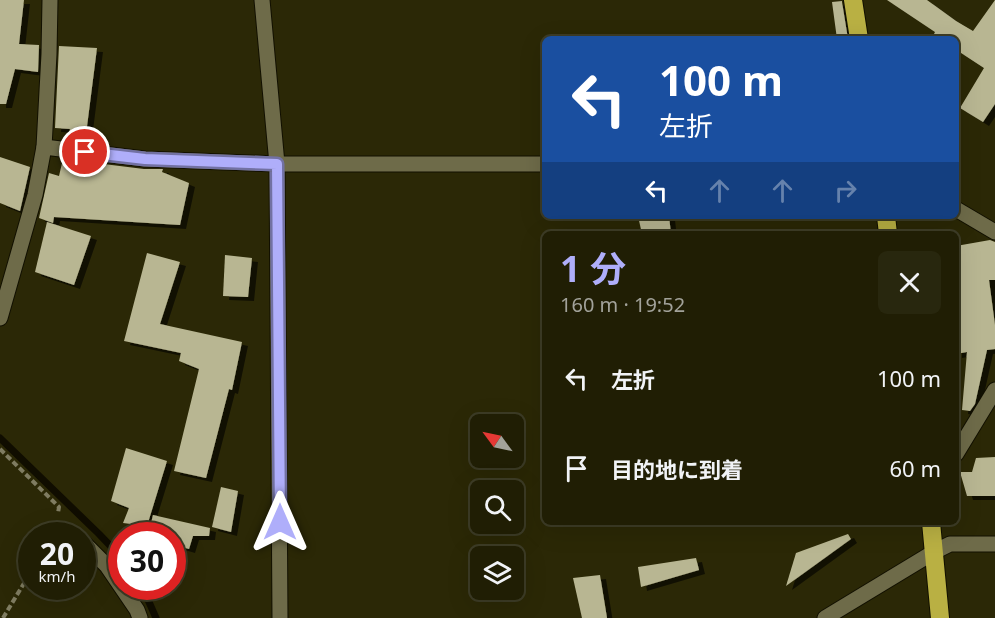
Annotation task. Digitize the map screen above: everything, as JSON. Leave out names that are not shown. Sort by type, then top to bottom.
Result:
[{"type":"highway","points":[[853,0],[859,36]]},
{"type":"highway","points":[[931,525],[940,618]]},
{"type":"street","points":[[0,318],[35,195],[44,147],[50,0]]},
{"type":"street","points":[[262,0],[277,164],[280,618]]},
{"type":"street","points":[[44,147],[145,159],[277,164],[542,164]]},
{"type":"street","points":[[959,211],[995,232]]},
{"type":"street","points":[[959,449],[995,390]]},
{"type":"street","points":[[825,618],[950,544],[995,544]]},
{"type":"street","points":[[96,555],[107,566],[140,618]]},
{"type":"path","points":[[0,449],[59,507]]},
{"type":"path","points":[[3,618],[18,593]]},
{"type":"building","points":[[0,0],[24,0],[19,44],[39,45],[38,72],[15,69],[6,104],[0,104]]},
{"type":"building","points":[[887,0],[927,0],[973,31],[995,0],[995,104],[983,122],[960,108],[984,68],[959,52],[959,36],[938,36],[934,34],[935,32]]},
{"type":"building","points":[[842,1],[848,36],[837,36],[832,2]]},
{"type":"building","points":[[59,46],[97,48],[85,142],[68,140],[70,129],[55,128]]},
{"type":"building","points":[[0,157],[30,167],[20,211],[0,203]]},
{"type":"building","points":[[63,159],[144,169],[163,169],[162,172],[189,183],[180,225],[54,217],[53,223],[39,218],[49,173],[59,176]]},
{"type":"building","points":[[639,219],[669,219],[671,231],[641,231]]},
{"type":"building","points":[[47,222],[91,236],[74,285],[35,272]]},
{"type":"building","points":[[990,240],[995,242],[995,280],[989,280],[995,325],[995,349],[987,350],[975,404],[970,411],[962,410],[967,352],[959,353],[959,245]]},
{"type":"building","points":[[147,253],[180,262],[160,324],[242,342],[232,390],[229,389],[206,478],[174,471],[199,369],[179,361],[181,353],[124,341]]},
{"type":"building","points":[[225,255],[252,258],[248,297],[223,296]]},
{"type":"building","points":[[126,448],[167,461],[148,522],[123,522],[129,508],[111,501]]},
{"type":"building","points":[[995,457],[995,496],[967,496],[960,472],[972,472],[976,458]]},
{"type":"building","points":[[221,487],[238,491],[231,532],[212,527]]},
{"type":"building","points":[[153,515],[184,522],[151,522]]},
{"type":"building","points":[[186,523],[210,528],[209,536],[193,536],[189,549],[186,548]]},
{"type":"building","points":[[848,534],[851,539],[786,586],[796,553]]},
{"type":"building","points":[[696,558],[699,570],[641,587],[638,567]]},
{"type":"building","points":[[600,575],[607,618],[582,618],[573,578]]},
{"type":"waterway","points":[[0,438],[108,543]]},
{"type":"waterway","points":[[148,600],[156,618]]},
{"type":"route","points":[[85,152],[145,159],[277,164],[280,522]]}]
